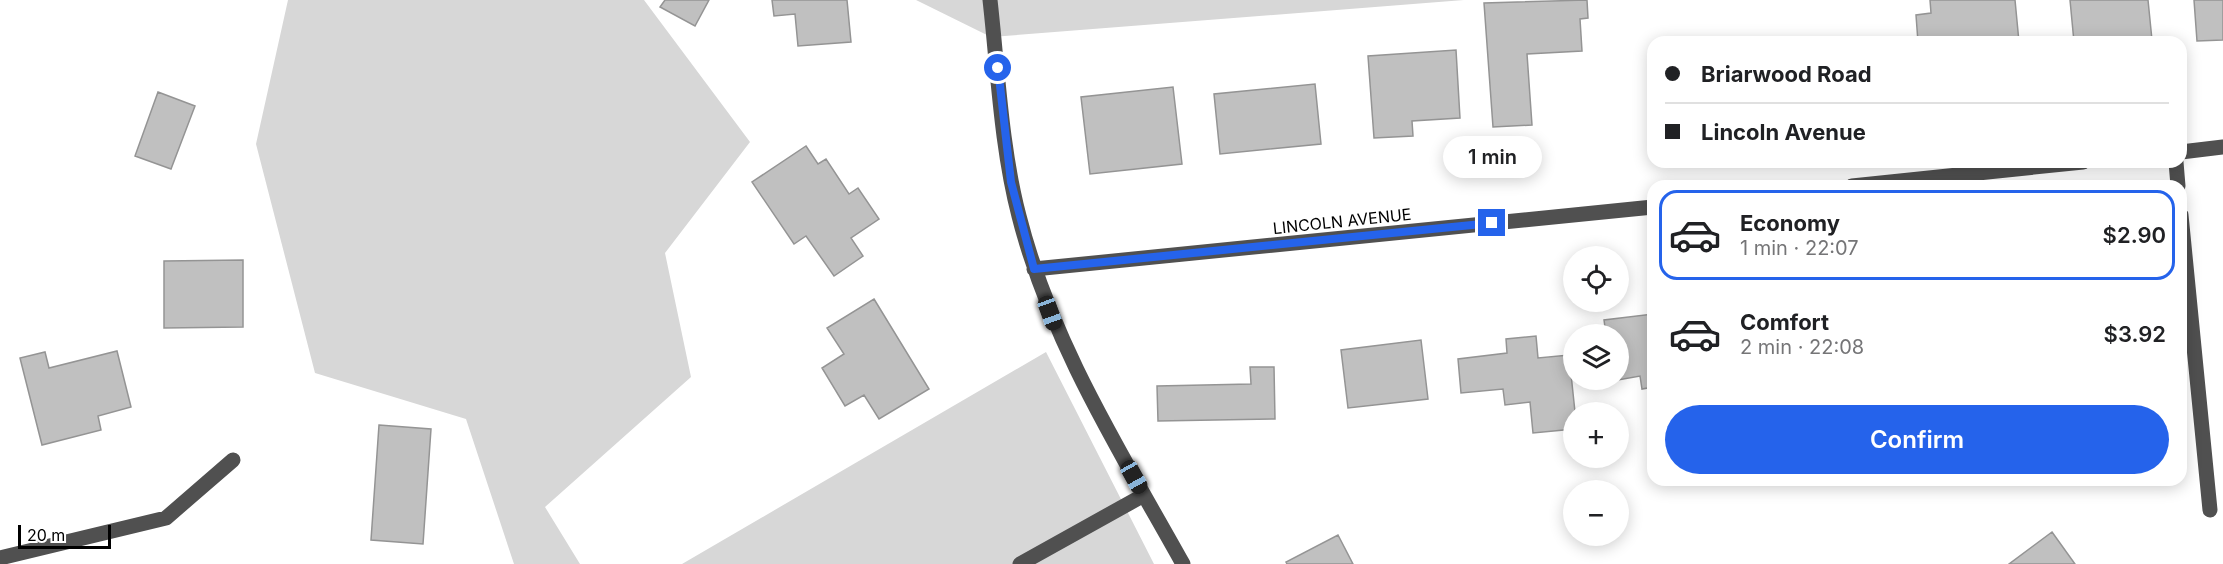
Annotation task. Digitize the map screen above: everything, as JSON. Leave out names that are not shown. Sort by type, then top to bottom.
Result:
[{"type":"street","points":[[990,0],[1011,182],[1034,269],[1058,335],[1085,389],[1183,564]]},
{"type":"street","points":[[2187,151],[2223,147]]},
{"type":"street","points":[[1910,180],[2025,168]]},
{"type":"street","name":"LINCOLN AVENUE","points":[[1034,269],[1647,208]]},
{"type":"street","points":[[2187,276],[2210,510]]},
{"type":"street","points":[[0,558],[166,518],[233,460]]},
{"type":"street","points":[[1020,564],[1144,495]]},
{"type":"shaded area","points":[[288,0],[644,0],[750,142],[665,253],[691,377],[545,507],[580,564],[514,564],[466,419],[315,373],[256,144]]},
{"type":"shaded area","points":[[916,0],[1464,0],[991,37]]},
{"type":"shaded area","points":[[1046,352],[1154,564],[682,564]]},
{"type":"building","points":[[665,0],[709,0],[695,26],[660,7]]},
{"type":"building","points":[[772,0],[847,0],[851,42],[798,46],[795,14],[774,16]]},
{"type":"building","points":[[1587,0],[1588,18],[1580,19],[1582,51],[1527,54],[1532,125],[1493,127],[1484,3]]},
{"type":"building","points":[[1930,0],[2015,0],[2018,36],[1918,36],[1916,15],[1931,13]]},
{"type":"building","points":[[2070,0],[2148,0],[2152,36],[2073,36]]},
{"type":"building","points":[[2194,0],[2223,0],[2223,40],[2197,41]]},
{"type":"building","points":[[1456,50],[1460,118],[1412,121],[1413,136],[1374,138],[1368,56]]},
{"type":"building","points":[[1315,84],[1321,144],[1220,154],[1214,94]]},
{"type":"building","points":[[1173,87],[1182,164],[1090,174],[1081,97]]},
{"type":"building","points":[[158,92],[195,106],[171,169],[135,156]]},
{"type":"building","points":[[806,146],[818,164],[826,159],[849,194],[858,188],[879,219],[851,238],[863,256],[834,276],[806,236],[794,244],[752,182]]},
{"type":"building","points":[[243,260],[243,327],[164,328],[164,261]]},
{"type":"building","points":[[874,299],[929,389],[879,419],[864,395],[845,406],[822,368],[844,354],[827,328]]},
{"type":"building","points":[[1647,315],[1647,388],[1642,389],[1640,376],[1629,378],[1629,324],[1605,324],[1604,320]]},
{"type":"building","points":[[1536,336],[1538,358],[1563,356],[1563,390],[1573,390],[1574,402],[1563,402],[1563,430],[1533,433],[1530,402],[1505,405],[1503,389],[1461,393],[1458,359],[1507,353],[1506,339]]},
{"type":"building","points":[[1421,340],[1428,399],[1348,408],[1341,350]]},
{"type":"building","points":[[117,351],[131,407],[98,416],[101,430],[42,445],[20,358],[45,352],[49,368]]},
{"type":"building","points":[[1250,367],[1274,367],[1275,419],[1158,421],[1157,386],[1251,384]]},
{"type":"building","points":[[379,425],[431,429],[423,544],[371,540]]},
{"type":"building","points":[[2052,532],[2075,564],[2009,564]]},
{"type":"building","points":[[1338,535],[1353,564],[1287,564],[1286,562]]},
{"type":"route","points":[[998,68],[1011,182],[1034,269],[1492,223]]}]
